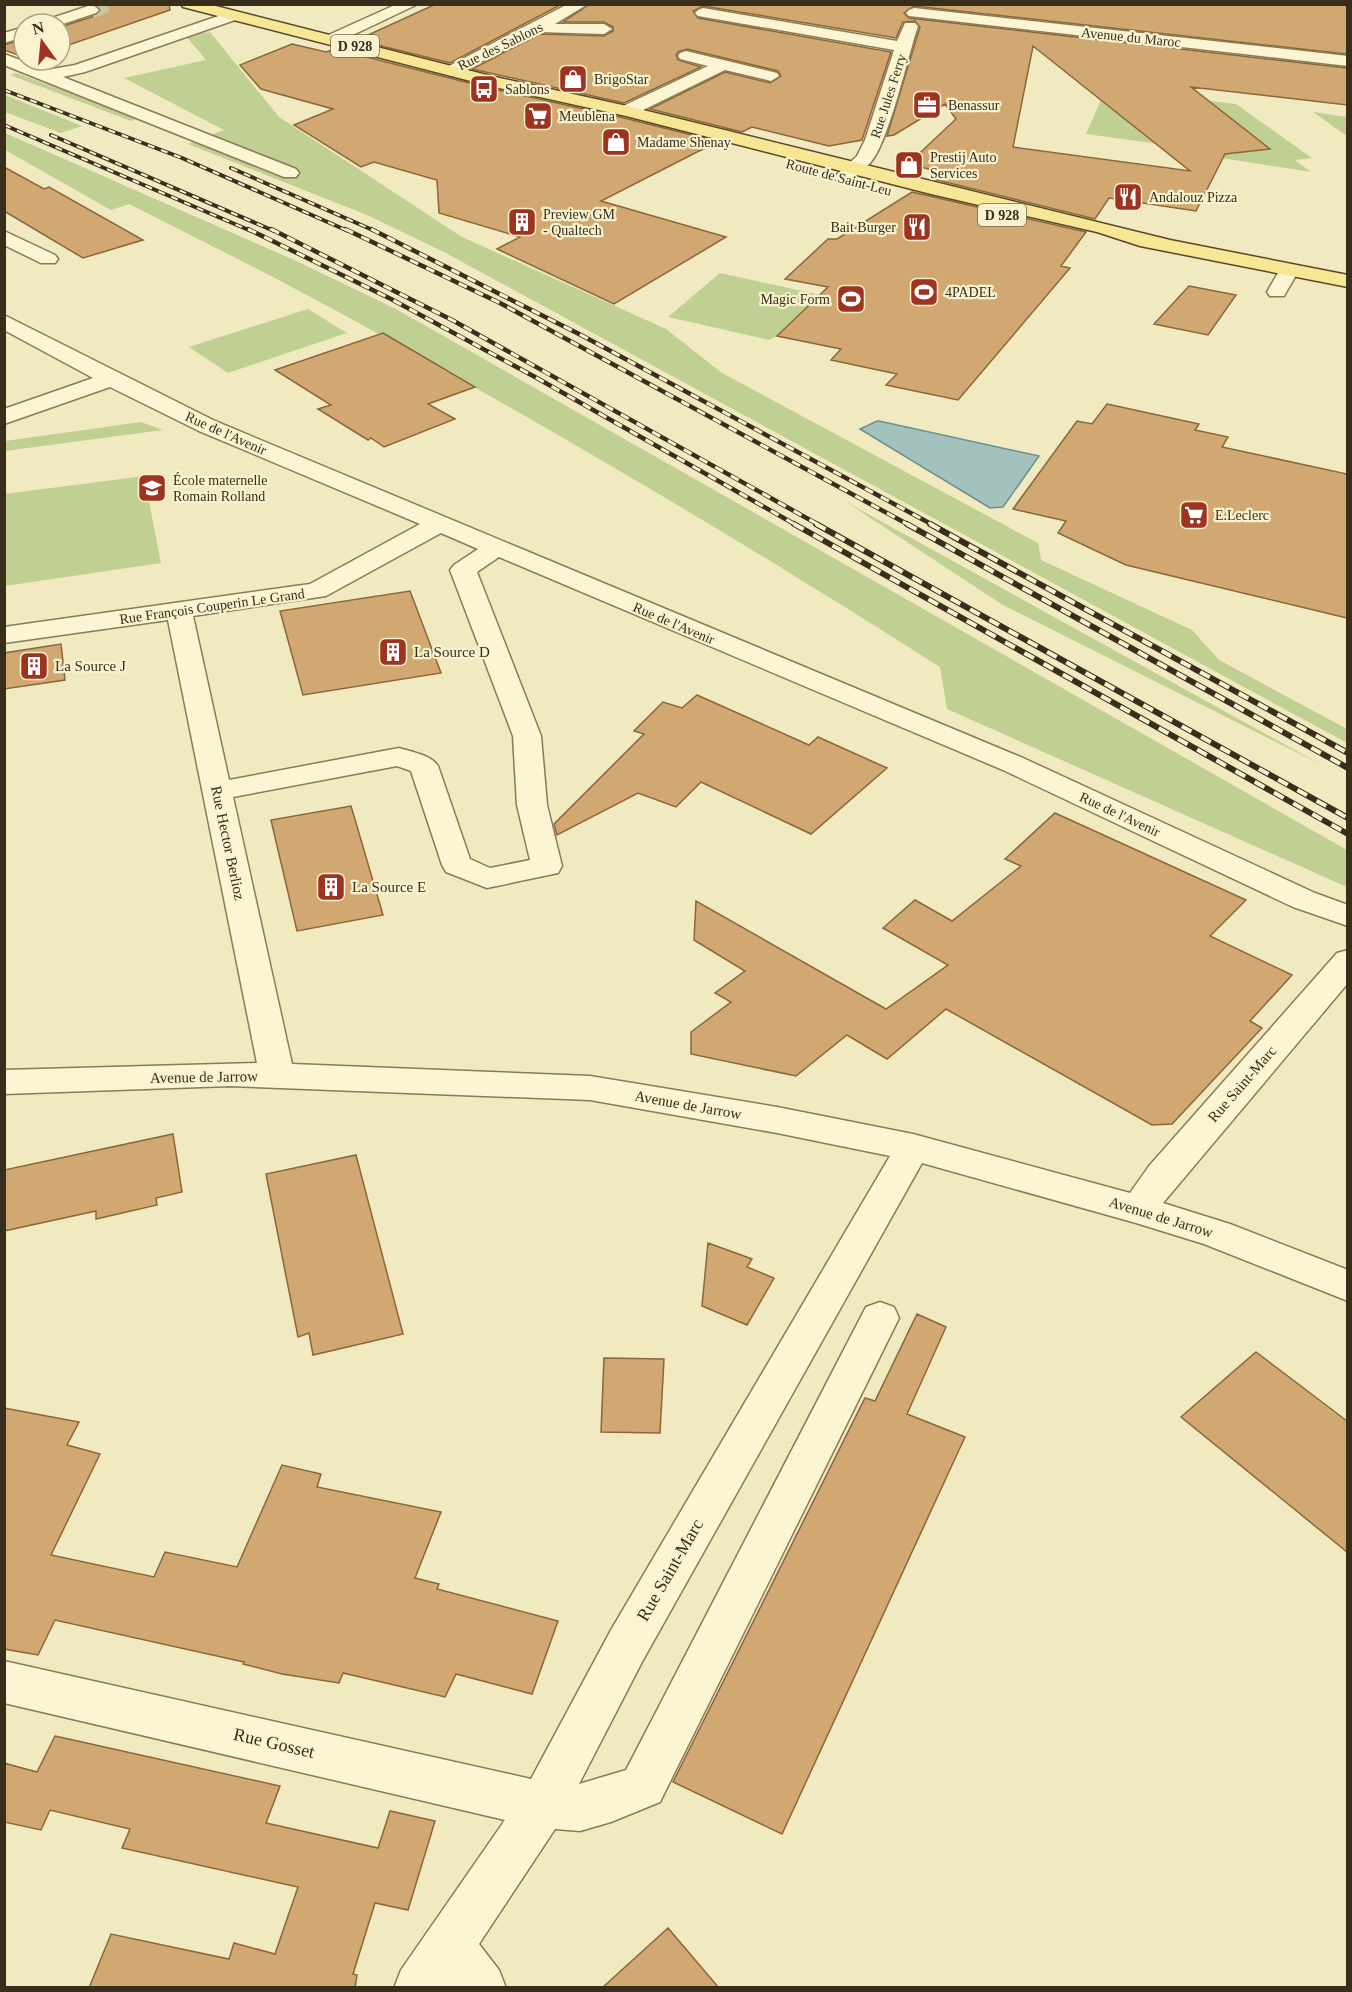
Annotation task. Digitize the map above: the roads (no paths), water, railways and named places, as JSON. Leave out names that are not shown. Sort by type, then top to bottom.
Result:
[{"type":"main road","name":"Route de Saint-Leu","points":[[188,4],[450,71],[627,111],[849,173],[953,205],[1347,281]]},
{"type":"main road","name":"Route de Saint-Leu","points":[[522,88],[571,106],[849,173]]},
{"type":"street","points":[[330,40],[411,4]]},
{"type":"street","name":"Rue des Sablons","points":[[450,71],[581,4]]},
{"type":"street","name":"Rue Jules Ferry","points":[[849,173],[867,156],[874,140],[916,9]]},
{"type":"street","name":"Avenue du Maroc","points":[[916,9],[1347,61]]},
{"type":"street","points":[[72,16],[91,10]]},
{"type":"street","points":[[704,13],[904,47]]},
{"type":"street","points":[[48,75],[79,69],[232,16]]},
{"type":"street","points":[[536,28],[604,28]]},
{"type":"street","points":[[686,56],[771,76]]},
{"type":"street","points":[[4,59],[290,173]]},
{"type":"street","points":[[627,111],[723,65]]},
{"type":"street","points":[[4,237],[48,259]]},
{"type":"street","points":[[1277,292],[1289,270]]},
{"type":"street","name":"Rue de l'Avenir","points":[[4,321],[111,379],[207,426],[1013,764],[1304,900],[1347,916]]},
{"type":"street","points":[[4,417],[111,379]]},
{"type":"street","name":"Rue François Couperin Le Grand","points":[[4,635],[317,591],[439,525]]},
{"type":"street","points":[[217,791],[399,757],[424,766],[457,865],[487,878],[547,866],[532,805],[527,736],[463,570],[496,548]]},
{"type":"street","name":"Rue Hector Berlioz","points":[[179,610],[277,1076]]},
{"type":"street","name":"Rue Saint-Marc","points":[[1138,1209],[1162,1176],[1347,961]]},
{"type":"street","name":"Avenue de Jarrow","points":[[4,1082],[230,1074],[590,1088],[777,1120],[913,1147],[1138,1209],[1216,1234],[1347,1286]]},
{"type":"street","name":"Rue Saint-Marc","points":[[419,1988],[543,1805],[627,1645],[913,1147]]},
{"type":"street","name":"Rue Gosset","points":[[4,1682],[543,1805],[580,1808],[643,1786],[880,1318]]},
{"type":"street","points":[[449,1946],[481,1988]]},
{"type":"water","points":[[877,421],[1039,456],[1003,507],[990,508],[860,429]]},
{"type":"tunnel","points":[[91,10],[108,4]]},
{"type":"railway","points":[[4,90],[182,158],[348,231]]},
{"type":"railway","points":[[4,125],[251,231]]},
{"type":"railway","points":[[51,135],[274,231]]},
{"type":"railway","points":[[231,168],[375,231]]},
{"type":"railway","points":[[248,229],[391,299],[535,377],[796,525]]},
{"type":"railway","points":[[271,229],[452,320],[819,525]]},
{"type":"railway","points":[[345,229],[500,303],[909,525]]},
{"type":"railway","points":[[371,229],[375,231]]},
{"type":"railway","points":[[375,231],[581,335],[933,525]]},
{"type":"railway","points":[[794,524],[1348,834]]},
{"type":"railway","points":[[816,524],[1348,818]]},
{"type":"railway","points":[[907,524],[1348,768]]},
{"type":"railway","points":[[930,524],[1348,753]]},
{"type":"place","name":"BrigoStar","points":[[573,79]]},
{"type":"place","name":"Sablons","points":[[484,89]]},
{"type":"place","name":"Benassur","points":[[927,105]]},
{"type":"place","name":"Meublena","points":[[538,116]]},
{"type":"place","name":"Madame Shenay","points":[[616,142]]},
{"type":"place","name":"Prestij Auto Services","points":[[909,165]]},
{"type":"place","name":"Andalouz Pizza","points":[[1128,197]]},
{"type":"place","name":"Preview GM - Qualtech","points":[[522,222]]},
{"type":"place","name":"Bait Burger","points":[[917,227]]},
{"type":"place","name":"4PADEL","points":[[924,292]]},
{"type":"place","name":"Magic Form","points":[[851,299]]},
{"type":"place","name":"École maternelle Romain Rolland","points":[[152,488]]},
{"type":"place","name":"E.Leclerc","points":[[1194,515]]},
{"type":"place","name":"La Source D","points":[[393,652]]},
{"type":"place","name":"La Source J","points":[[34,666]]},
{"type":"place","name":"La Source E","points":[[331,887]]}]
